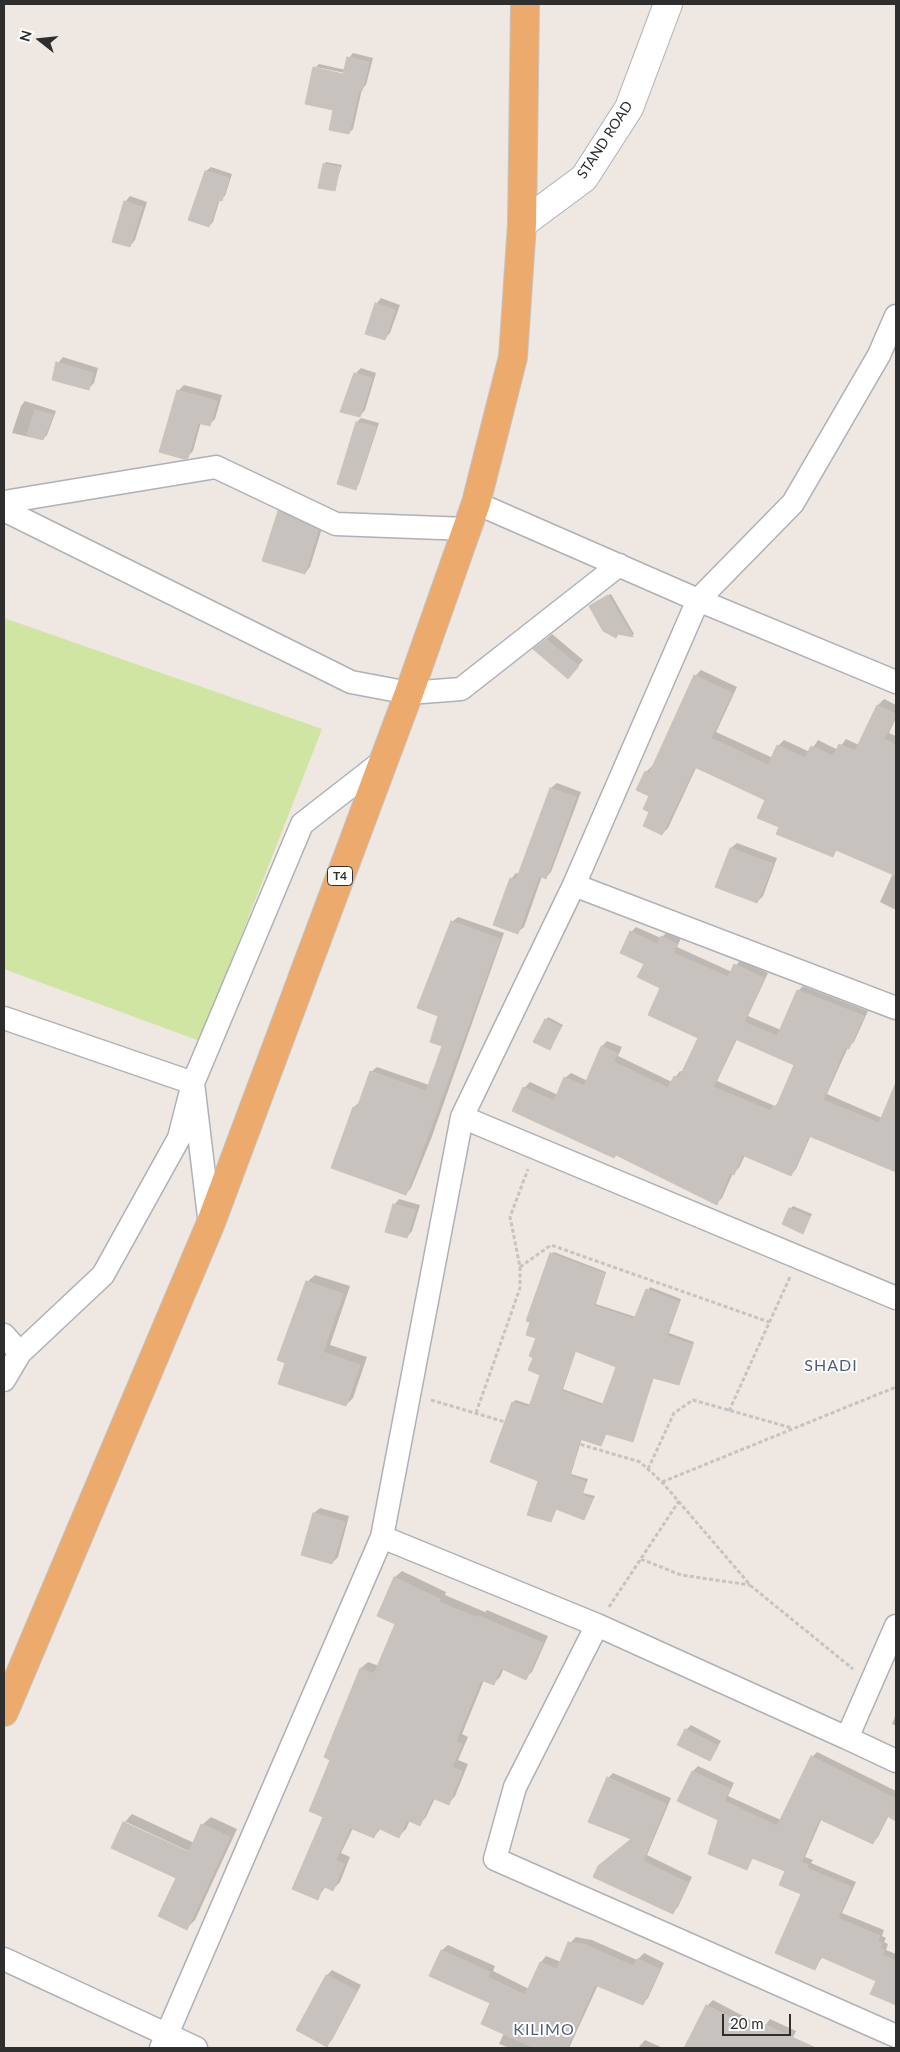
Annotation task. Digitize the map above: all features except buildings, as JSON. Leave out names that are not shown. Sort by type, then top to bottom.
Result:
[{"type":"highway","name":"T4","points":[[4,1712],[11,1677],[210,1225],[409,693],[476,503],[512,357],[522,224],[525,4]]},
{"type":"main road","name":"STAND ROAD","points":[[522,224],[584,178],[629,108],[668,4]]},
{"type":"street","points":[[164,2042],[382,1537],[462,1117],[574,885],[698,600],[793,502],[879,355],[896,316]]},
{"type":"street","points":[[4,502],[216,467],[336,524],[467,529]]},
{"type":"street","points":[[476,503],[698,600],[896,682]]},
{"type":"street","points":[[4,510],[352,682],[409,693],[461,689],[619,565]]},
{"type":"street","points":[[4,1380],[20,1353],[103,1275],[179,1138],[193,1083],[302,824],[384,760]]},
{"type":"street","points":[[574,885],[896,1008]]},
{"type":"street","points":[[4,1018],[193,1083]]},
{"type":"street","points":[[193,1083],[210,1225]]},
{"type":"street","points":[[462,1117],[896,1298]]},
{"type":"street","points":[[4,1334],[20,1353]]},
{"type":"street","points":[[382,1537],[596,1625],[896,1761]]},
{"type":"street","points":[[596,1625],[515,1787],[495,1859],[896,2036]]},
{"type":"street","points":[[847,1738],[896,1626]]},
{"type":"street","points":[[4,1959],[164,2042],[196,2048]]},
{"type":"path","points":[[476,1413],[520,1288],[520,1267],[510,1217],[536,1147]]},
{"type":"path","points":[[520,1267],[551,1245],[769,1322]]},
{"type":"path","points":[[729,1411],[799,1257]]},
{"type":"path","points":[[662,1482],[896,1387]]},
{"type":"path","points":[[409,1393],[640,1462],[662,1482],[750,1586],[871,1684]]},
{"type":"path","points":[[648,1469],[674,1413],[693,1400],[792,1429]]},
{"type":"path","points":[[596,1625],[679,1502]]},
{"type":"path","points":[[641,1559],[681,1575],[750,1586]]},
{"type":"green space","points":[[4,618],[322,729],[200,1041],[4,969]]},
{"type":"district","name":"SHADI","points":[[831,1366]]},
{"type":"district","name":"KILIMO","points":[[544,2030]]}]
